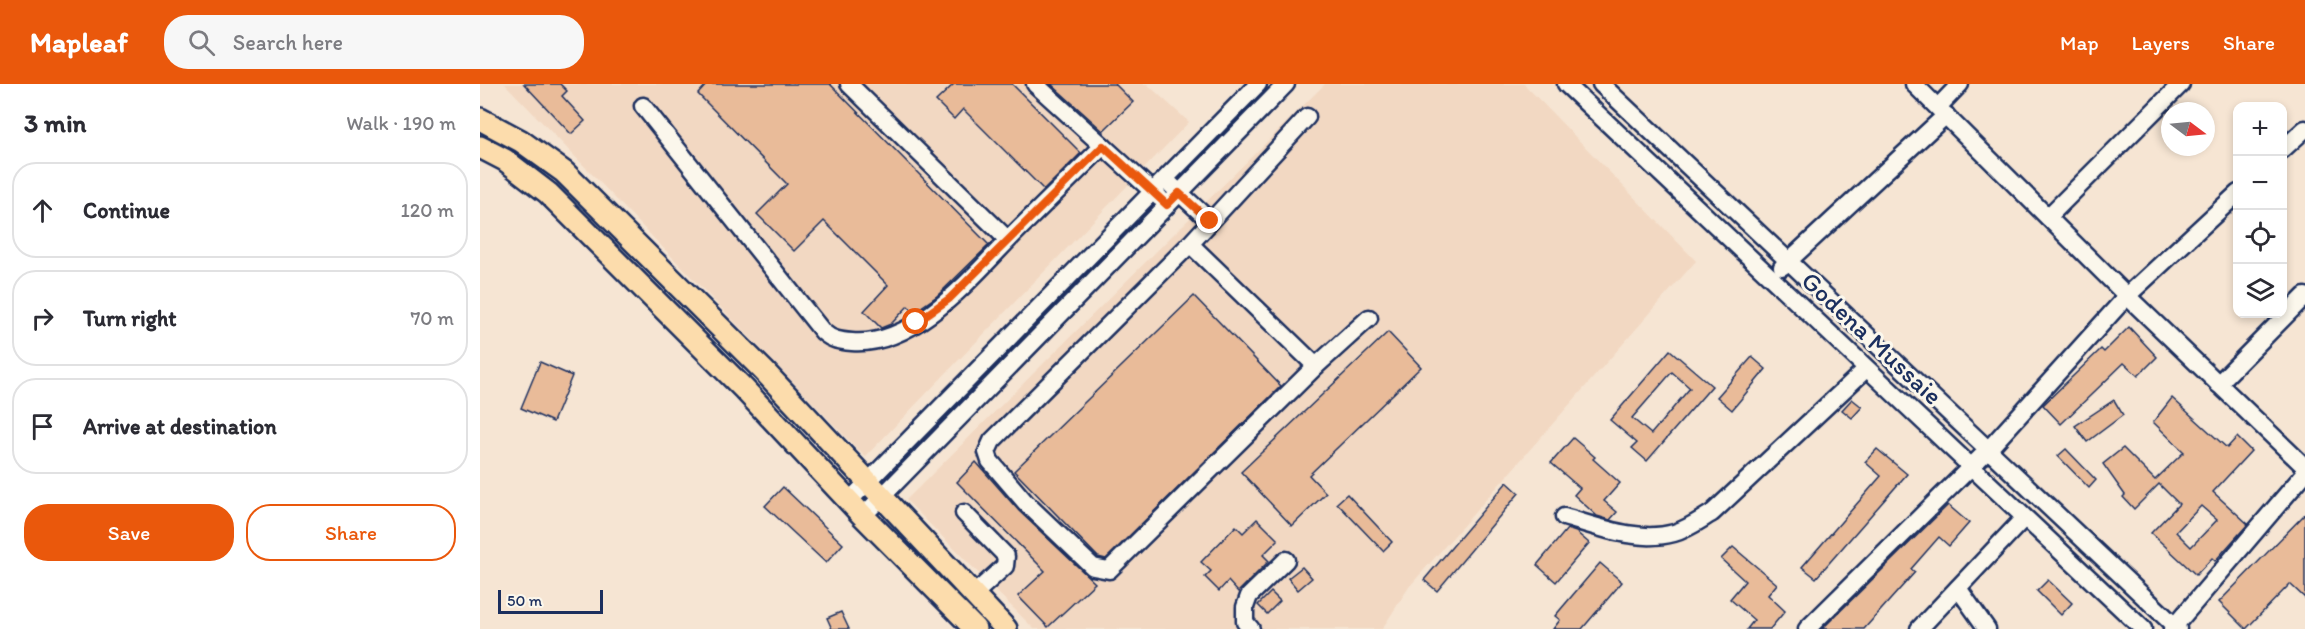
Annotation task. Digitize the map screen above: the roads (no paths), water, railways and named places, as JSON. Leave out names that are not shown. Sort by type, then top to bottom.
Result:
[{"type":"main road","points":[[480,119],[521,141],[564,172],[764,371],[873,490],[1006,629]]},
{"type":"main road","points":[[480,147],[505,160],[548,193],[744,389],[856,508],[975,629]]},
{"type":"main road","points":[[744,389],[764,371]]},
{"type":"street","points":[[1035,84],[1103,146],[1159,186],[1173,199],[1210,221]]},
{"type":"street","points":[[856,508],[1258,84]]},
{"type":"street","points":[[873,490],[1173,199],[1286,84]]},
{"type":"street","name":"Godena Mussaie","points":[[1566,84],[2144,629]]},
{"type":"street","points":[[1914,84],[2127,296],[2305,467]]},
{"type":"street","points":[[1771,277],[1942,111],[1960,84]]},
{"type":"street","points":[[2048,217],[2181,84]]},
{"type":"street","points":[[853,85],[1008,240]]},
{"type":"street","points":[[1587,105],[1604,85]]},
{"type":"street","name":"Godena Mussaie","points":[[1604,85],[2175,628]]},
{"type":"street","points":[[643,106],[823,332],[836,341],[860,343],[874,341],[907,328],[949,299],[1103,146]]},
{"type":"street","points":[[1307,117],[1190,244],[992,441],[987,452],[990,461],[1026,503],[1093,567],[1109,570],[1316,366],[1369,318]]},
{"type":"street","points":[[2287,146],[2305,129]]},
{"type":"street","points":[[1807,629],[1987,451],[2127,296],[2233,198]]},
{"type":"street","points":[[1190,244],[1316,366]]},
{"type":"street","points":[[2218,384],[2305,296]]},
{"type":"street","points":[[1564,517],[1628,534],[1654,537],[1686,528],[1712,513],[1866,369]]},
{"type":"street","points":[[2175,628],[2305,473]]},
{"type":"street","points":[[964,513],[1007,560],[1005,566],[974,595]]},
{"type":"street","points":[[1919,629],[2024,518]]},
{"type":"street","points":[[1251,629],[1245,622],[1245,607],[1249,596],[1286,560]]},
{"type":"street","points":[[1958,588],[1987,629]]}]
